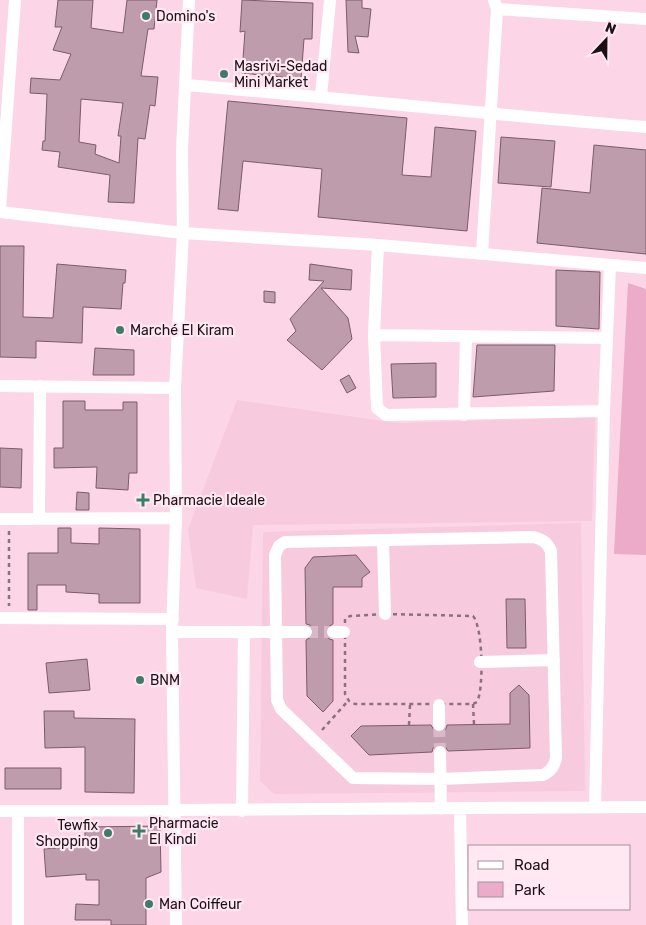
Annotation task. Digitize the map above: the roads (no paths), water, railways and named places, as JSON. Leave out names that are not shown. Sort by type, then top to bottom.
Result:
[{"type":"street","points":[[15,0],[5,56],[0,211],[183,233],[378,245],[646,268]]},
{"type":"street","points":[[176,925],[172,632],[176,518],[175,388],[183,233],[182,151],[189,0]]},
{"type":"street","points":[[321,96],[330,0]]},
{"type":"street","points":[[495,5],[510,0]]},
{"type":"street","points":[[495,5],[646,19]]},
{"type":"street","points":[[482,254],[495,5]]},
{"type":"street","points":[[186,85],[321,96],[489,115],[646,127]]},
{"type":"street","points":[[378,245],[374,335],[377,408],[380,412],[386,415],[604,411]]},
{"type":"street","points":[[596,807],[604,411],[610,265]]},
{"type":"street","points":[[374,335],[606,338]]},
{"type":"street","points":[[464,414],[466,336]]},
{"type":"street","points":[[0,386],[175,388]]},
{"type":"street","points":[[39,520],[40,386]]},
{"type":"street","points":[[4,520],[176,518]]},
{"type":"street","points":[[533,536],[548,544],[551,551],[556,758],[555,766],[550,772],[543,776],[440,779],[353,778],[278,705],[275,554],[279,546],[293,540],[383,540],[533,536]]},
{"type":"street","points":[[383,540],[385,614]]},
{"type":"street","points":[[5,618],[173,619]]},
{"type":"street","points":[[172,632],[306,632]]},
{"type":"street","points":[[242,810],[244,632]]},
{"type":"street","points":[[480,662],[554,660]]},
{"type":"street","points":[[438,705],[439,725]]},
{"type":"street","points":[[440,752],[441,809]]},
{"type":"street","points":[[0,810],[174,811],[646,806]]},
{"type":"street","points":[[460,809],[462,925]]},
{"type":"street","points":[[18,810],[18,925]]},
{"type":"tunnel","points":[[306,632],[333,632]]},
{"type":"tunnel","points":[[439,725],[440,752]]},
{"type":"place","name":"Domino's","points":[[146,16]]},
{"type":"place","name":"Masrivi-Sedad Mini Market","points":[[224,74]]},
{"type":"place","name":"Marché El Kiram","points":[[120,330]]},
{"type":"place","name":"Pharmacie Ideale","points":[[143,500]]},
{"type":"place","name":"BNM","points":[[140,680]]},
{"type":"place","name":"Pharmacie El Kindi","points":[[139,831]]},
{"type":"place","name":"Tewfix Shopping","points":[[108,833]]},
{"type":"place","name":"Man Coiffeur","points":[[149,904]]}]
